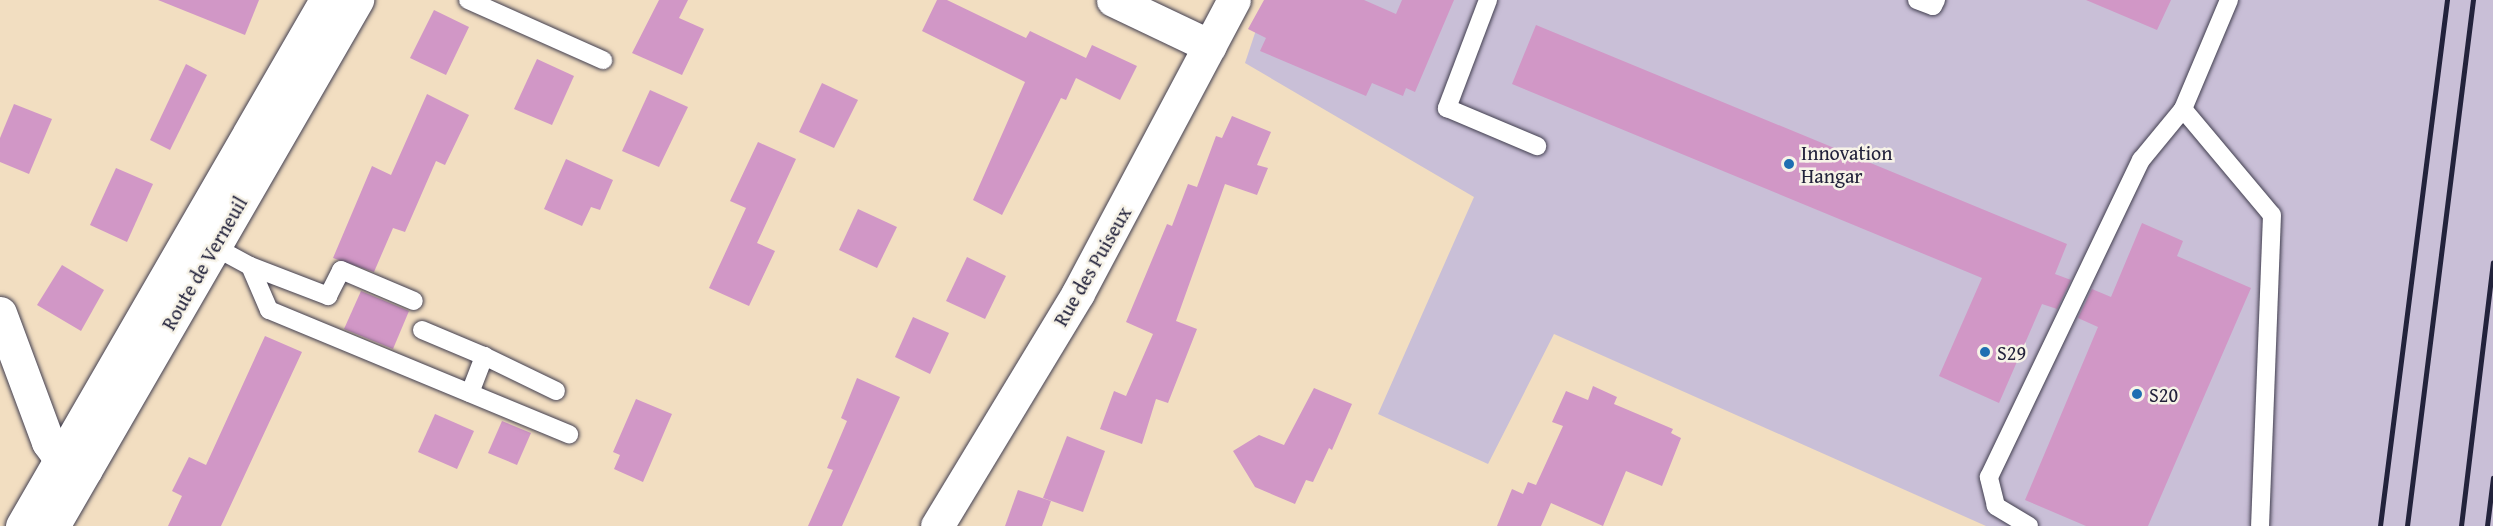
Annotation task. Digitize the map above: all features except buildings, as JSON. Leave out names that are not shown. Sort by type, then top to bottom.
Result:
[{"type":"main road","name":"Route de Verneuil","points":[[53,526],[74,463],[207,204],[326,0]]},
{"type":"main road","name":"Route de Verneuil","points":[[22,526],[74,463],[213,246],[357,0]]},
{"type":"main road","points":[[1113,0],[1210,46]]},
{"type":"main road","name":"Rue des Puiseux","points":[[937,526],[1078,293],[1234,0]]},
{"type":"main road","points":[[0,313],[48,442],[74,463]]},
{"type":"lane","points":[[468,0],[603,60]]},
{"type":"lane","points":[[1488,0],[1447,108],[1537,146]]},
{"type":"lane","points":[[1917,0],[1933,6],[1936,0]]},
{"type":"lane","points":[[2029,526],[1995,506],[1989,477],[2141,160],[2183,109],[2229,0]]},
{"type":"lane","points":[[2183,109],[2272,215],[2260,526]]},
{"type":"lane","points":[[207,204],[213,246],[250,266],[328,296],[341,270],[414,301]]},
{"type":"lane","points":[[250,266],[269,310],[569,434]]},
{"type":"lane","points":[[422,330],[484,356],[556,391]]},
{"type":"lane","points":[[470,393],[484,356]]},
{"type":"shaded area","points":[[1266,0],[2493,0],[2493,526],[1986,526],[1554,334],[1488,464],[1378,414],[1474,197],[1245,63]]},
{"type":"railway","points":[[2380,526],[2447,0]]},
{"type":"railway","points":[[2407,526],[2473,0]]},
{"type":"railway","points":[[2461,526],[2493,263]]},
{"type":"railway","points":[[2487,526],[2493,478]]},
{"type":"place","name":"Innovation Hangar","points":[[1789,164]]},
{"type":"place","name":"S29","points":[[1985,352]]},
{"type":"place","name":"S20","points":[[2137,394]]}]
